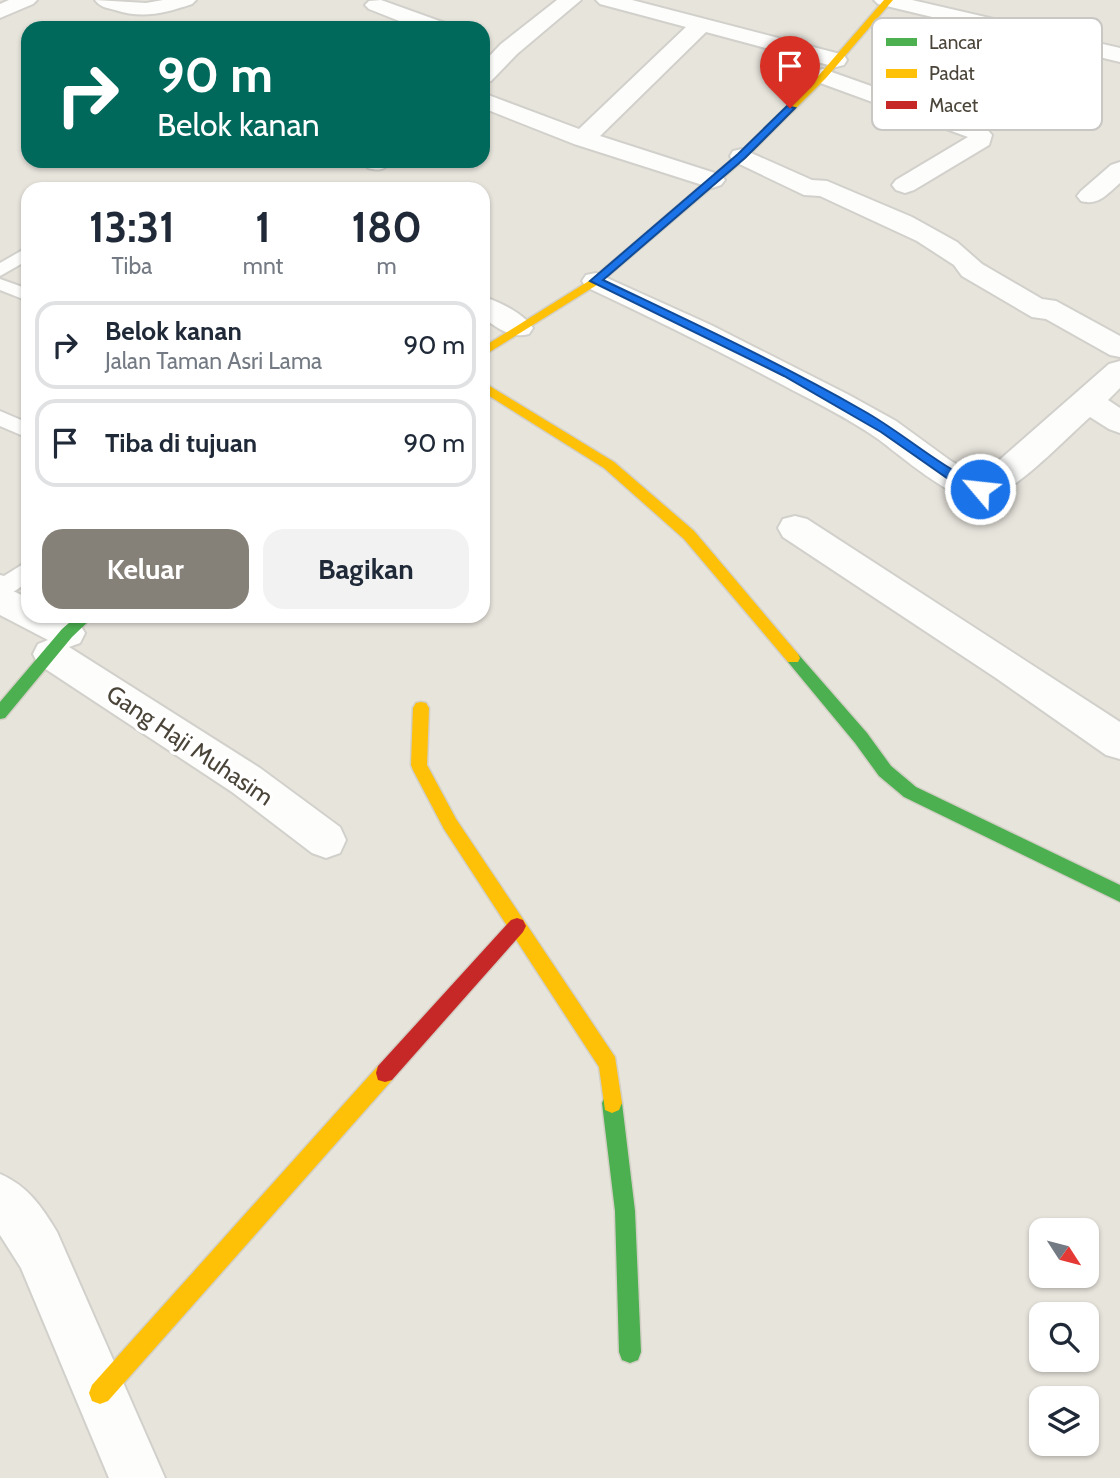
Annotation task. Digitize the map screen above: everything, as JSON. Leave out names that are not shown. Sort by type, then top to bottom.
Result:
[{"type":"street","points":[[0,12],[26,0]]},
{"type":"street","points":[[106,0],[137,12],[146,12],[185,0]]},
{"type":"street","points":[[490,69],[570,0]]},
{"type":"street","points":[[607,0],[702,24],[830,68],[872,86]]},
{"type":"street","points":[[873,18],[888,0],[964,18]]},
{"type":"street","points":[[376,5],[419,21]]},
{"type":"street","points":[[490,347],[596,281],[741,156],[830,68],[872,19]]},
{"type":"street","points":[[583,139],[702,24]]},
{"type":"street","points":[[490,44],[509,50]]},
{"type":"street","points":[[1102,51],[1120,55]]},
{"type":"street","points":[[490,103],[583,139],[712,180]]},
{"type":"street","points":[[905,185],[980,140],[980,135],[973,130]]},
{"type":"street","points":[[741,156],[813,190],[818,186],[864,205],[944,244],[969,263],[972,270],[1013,296],[1042,311],[1046,307],[1120,348]]},
{"type":"street","points":[[1090,196],[1120,170]]},
{"type":"street","points":[[596,281],[788,374],[886,429],[969,486],[980,489],[992,485],[1120,371]]},
{"type":"street","points":[[490,310],[519,328]]},
{"type":"street","points":[[490,390],[609,465],[689,535],[861,738],[885,771],[910,792],[1120,894]]},
{"type":"street","points":[[1088,402],[1120,422]]},
{"type":"street","points":[[795,527],[1120,743]]},
{"type":"street","name":"Gang Haji Muhasim","points":[[0,599],[21,610]]},
{"type":"street","name":"Gang Haji Muhasim","points":[[46,623],[68,634],[246,780],[326,840]]},
{"type":"street","points":[[0,713],[68,634]]},
{"type":"street","points":[[421,708],[419,765],[450,824],[608,1064],[625,1211],[630,1352]]},
{"type":"street","points":[[100,1393],[517,926]]},
{"type":"street","points":[[0,1199],[23,1223],[39,1251],[136,1478]]},
{"type":"lane","points":[[0,271],[21,257]]},
{"type":"lane","points":[[0,284],[21,292]]},
{"type":"lane","points":[[0,418],[21,428]]},
{"type":"lane","points":[[0,583],[6,586],[21,574]]},
{"type":"shaded area","points":[[0,0],[1120,0],[1120,1478],[0,1478]]},
{"type":"traffic: fast","points":[[0,713],[67,633],[79,623]]},
{"type":"traffic: fast","points":[[793,658],[861,738],[885,771],[910,792],[1120,894]]},
{"type":"traffic: fast","points":[[612,1103],[625,1211],[630,1352]]},
{"type":"traffic: slow","points":[[873,18],[889,0]]},
{"type":"traffic: slow","points":[[490,348],[596,281],[742,156],[823,76],[872,20]]},
{"type":"traffic: slow","points":[[490,390],[609,465],[689,535],[793,658]]},
{"type":"traffic: slow","points":[[421,708],[419,765],[450,824],[608,1064],[612,1103]]},
{"type":"traffic: slow","points":[[100,1393],[385,1073]]},
{"type":"traffic: jam","points":[[385,1073],[517,926]]},
{"type":"route","points":[[790,108],[741,156],[596,281],[788,374],[886,429],[961,482],[980,489]]}]
